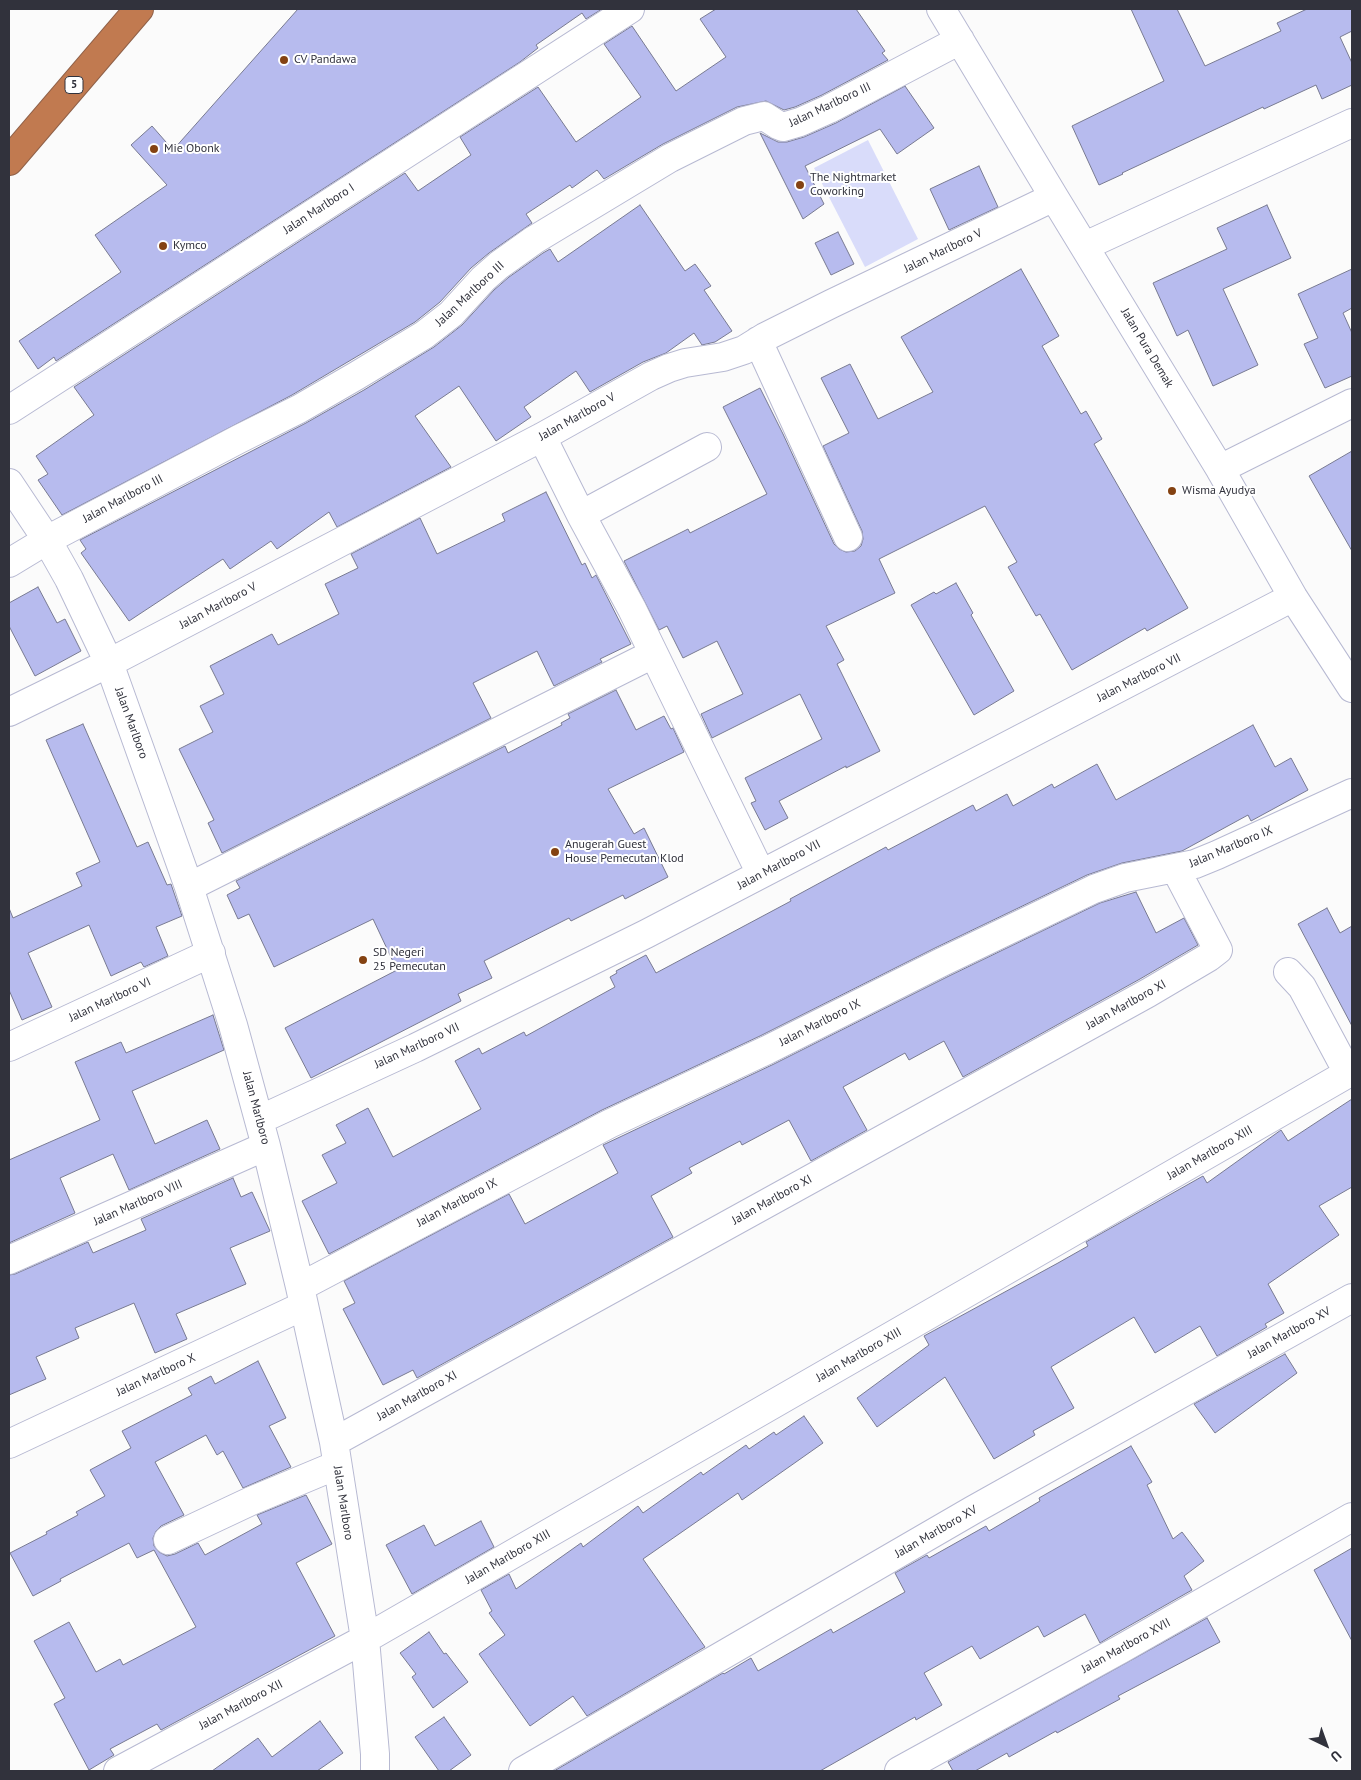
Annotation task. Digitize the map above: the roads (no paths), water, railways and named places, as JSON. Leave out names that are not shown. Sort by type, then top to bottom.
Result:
[{"type":"highway","name":"5","points":[[9,161],[139,9]]},
{"type":"street","name":"Jalan Marlboro I","points":[[9,410],[630,9]]},
{"type":"street","name":"Jalan Pura Demak","points":[[941,9],[1220,469],[1293,597],[1349,677]]},
{"type":"street","name":"Jalan Marlboro III","points":[[9,563],[47,540],[299,409],[356,376],[424,334],[451,314],[483,279],[534,240],[670,158],[744,121],[764,116],[778,126],[783,127],[800,122],[960,40]]},
{"type":"street","points":[[1084,246],[1352,123]]},
{"type":"street","name":"Jalan Marlboro V","points":[[9,712],[110,663],[542,437],[669,368],[685,363],[724,357],[744,350],[831,304],[1054,197]]},
{"type":"street","points":[[758,341],[848,537]]},
{"type":"street","points":[[1220,469],[1352,403]]},
{"type":"street","points":[[542,437],[620,587],[761,874]]},
{"type":"street","points":[[581,514],[707,447]]},
{"type":"street","name":"Jalan Marlboro","points":[[9,483],[47,540],[69,579],[110,663],[189,887],[233,1025],[266,1146],[302,1296],[335,1454],[365,1639],[375,1771]]},
{"type":"street","name":"Jalan Marlboro VII","points":[[259,1120],[518,998],[646,934],[1293,597]]},
{"type":"street","points":[[189,887],[653,654]]},
{"type":"street","name":"Jalan Marlboro IX","points":[[302,1296],[608,1124],[767,1050],[1023,922],[1094,889],[1125,878],[1195,864],[1352,793]]},
{"type":"street","name":"Jalan Marlboro XI","points":[[168,1540],[251,1501],[335,1454],[1209,957],[1218,950],[1175,868]]},
{"type":"street","name":"Jalan Marlboro VI","points":[[9,1047],[211,953]]},
{"type":"street","points":[[1288,972],[1302,987],[1350,1072]]},
{"type":"street","name":"Jalan Marlboro XIII","points":[[365,1639],[1350,1072]]},
{"type":"street","name":"Jalan Marlboro VIII","points":[[9,1260],[266,1146]]},
{"type":"street","name":"Jalan Marlboro X","points":[[9,1444],[302,1296]]},
{"type":"street","name":"Jalan Marlboro XV","points":[[523,1771],[974,1510],[1352,1298]]},
{"type":"street","name":"Jalan Marlboro XVII","points":[[899,1771],[1121,1649],[1352,1517]]},
{"type":"street","name":"Jalan Marlboro XII","points":[[118,1771],[365,1639]]},
{"type":"place","name":"CV Pandawa","points":[[284,60]]},
{"type":"place","name":"Mie Obonk","points":[[154,149]]},
{"type":"place","name":"The Nightmarket Coworking","points":[[800,185]]},
{"type":"place","name":"Kymco","points":[[163,246]]},
{"type":"place","name":"Wisma Ayudya","points":[[1172,491]]},
{"type":"place","name":"Anugerah Guest House Pemecutan Klod","points":[[555,852]]},
{"type":"place","name":"SD Negeri 25 Pemecutan","points":[[363,960]]}]
